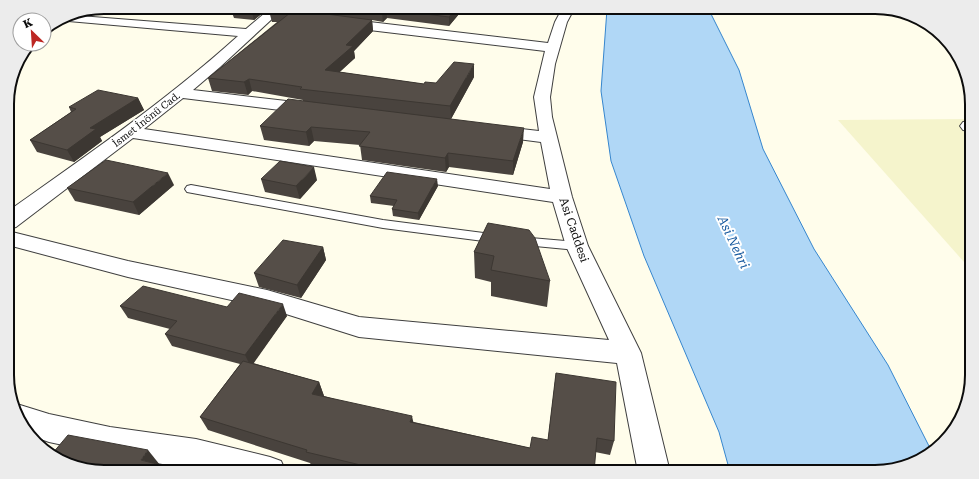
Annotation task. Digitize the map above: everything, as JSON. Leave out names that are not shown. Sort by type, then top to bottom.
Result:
[{"type":"street","name":"İsmet İnönü Cad.","points":[[14,214],[92,161],[207,71],[249,33],[276,14]]},
{"type":"street","name":"Asi Caddesi","points":[[565,14],[552,48],[542,97],[549,138],[562,197],[577,246],[628,353],[652,465]]},
{"type":"street","points":[[75,19],[249,33]]},
{"type":"street","points":[[332,22],[552,48]]},
{"type":"street","points":[[180,93],[329,111]]},
{"type":"street","points":[[478,129],[549,138]]},
{"type":"street","points":[[128,132],[562,197]]},
{"type":"street","points":[[14,240],[128,269],[267,299],[359,327],[628,353]]},
{"type":"street","points":[[26,420],[49,428],[95,438],[196,454],[241,465]]},
{"type":"lane","points":[[191,189],[364,221],[495,238],[577,246]]},
{"type":"green space","points":[[965,119],[965,263],[838,120]]},
{"type":"water","name":"Asi Nehri","points":[[607,14],[711,14],[739,70],[763,149],[814,249],[888,365],[929,447],[915,456],[881,465],[728,465],[719,432],[644,256],[611,161],[601,91]]},
{"type":"building","points":[[289,14],[326,14],[372,20],[346,45],[353,46],[325,70],[424,84],[425,82],[436,83],[454,62],[474,64],[450,106],[300,89],[302,87],[249,79],[244,82],[208,78]]},
{"type":"building","points":[[425,14],[452,14],[449,17]]},
{"type":"building","points":[[98,90],[138,98],[90,128],[96,129],[67,150],[30,140],[76,109],[69,107]]},
{"type":"building","points":[[288,99],[524,128],[513,161],[448,153],[445,158],[359,146],[370,132],[311,127],[306,132],[260,126]]},
{"type":"building","points":[[106,160],[168,173],[133,202],[67,188]]},
{"type":"building","points":[[280,161],[314,167],[296,186],[261,179]]},
{"type":"building","points":[[387,172],[437,179],[418,213],[392,209],[397,200],[370,196]]},
{"type":"building","points":[[488,223],[529,230],[535,238],[550,281],[491,270],[494,256],[474,252]]},
{"type":"building","points":[[283,240],[323,247],[297,285],[254,273]]},
{"type":"building","points":[[143,286],[227,307],[239,293],[283,304],[245,355],[165,334],[177,321],[120,306]]},
{"type":"building","points":[[243,361],[319,382],[312,394],[412,416],[410,422],[530,448],[532,437],[548,440],[556,373],[616,382],[614,441],[597,438],[595,465],[361,465],[306,452],[307,450],[200,417]]},
{"type":"building","points":[[68,435],[148,450],[141,460],[161,465],[92,464],[75,460],[55,451]]}]
